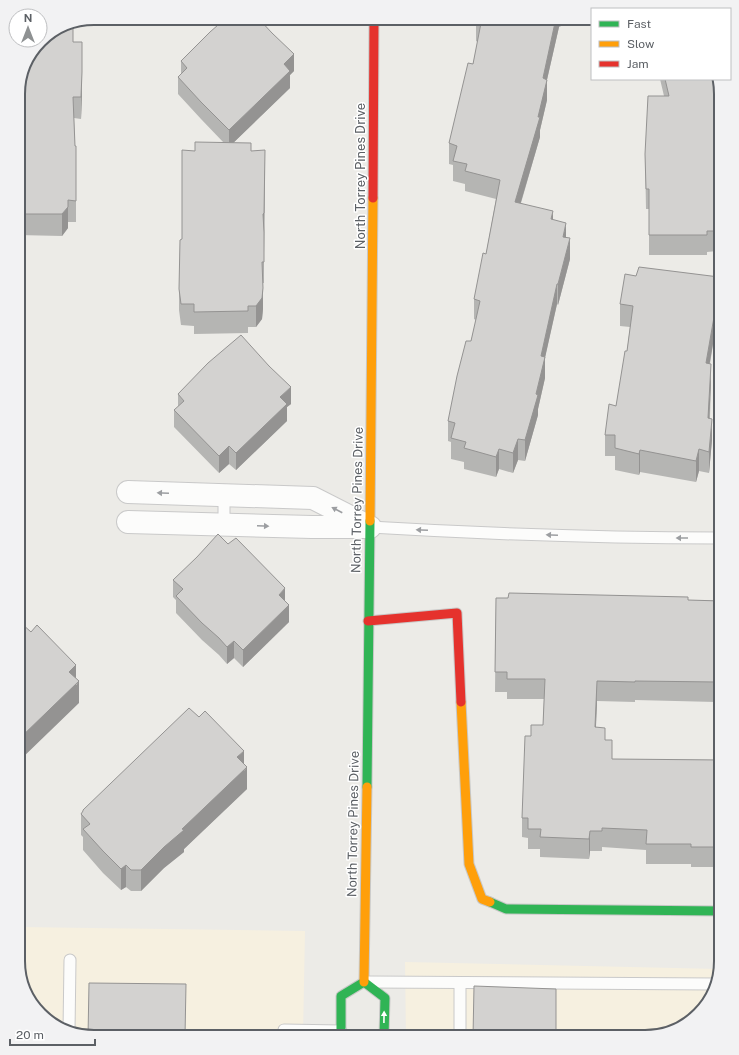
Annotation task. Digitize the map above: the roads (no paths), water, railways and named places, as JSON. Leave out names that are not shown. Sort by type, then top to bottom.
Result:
[{"type":"main road","name":"North Torrey Pines Drive","points":[[364,982],[370,528],[374,25]]},
{"type":"main road","points":[[368,621],[458,613],[469,864],[482,899],[506,909],[714,911]]},
{"type":"main road","points":[[341,1030],[341,996],[364,982],[384,998],[384,1030]]},
{"type":"street","points":[[128,492],[313,498],[370,528]]},
{"type":"street","points":[[128,522],[312,528],[370,528]]},
{"type":"lane","points":[[224,495],[224,525]]},
{"type":"lane","points":[[370,528],[444,532],[658,538],[714,538]]},
{"type":"lane","points":[[69,1025],[70,960]]},
{"type":"lane","points":[[364,982],[710,984]]},
{"type":"lane","points":[[460,983],[460,1030]]}]
